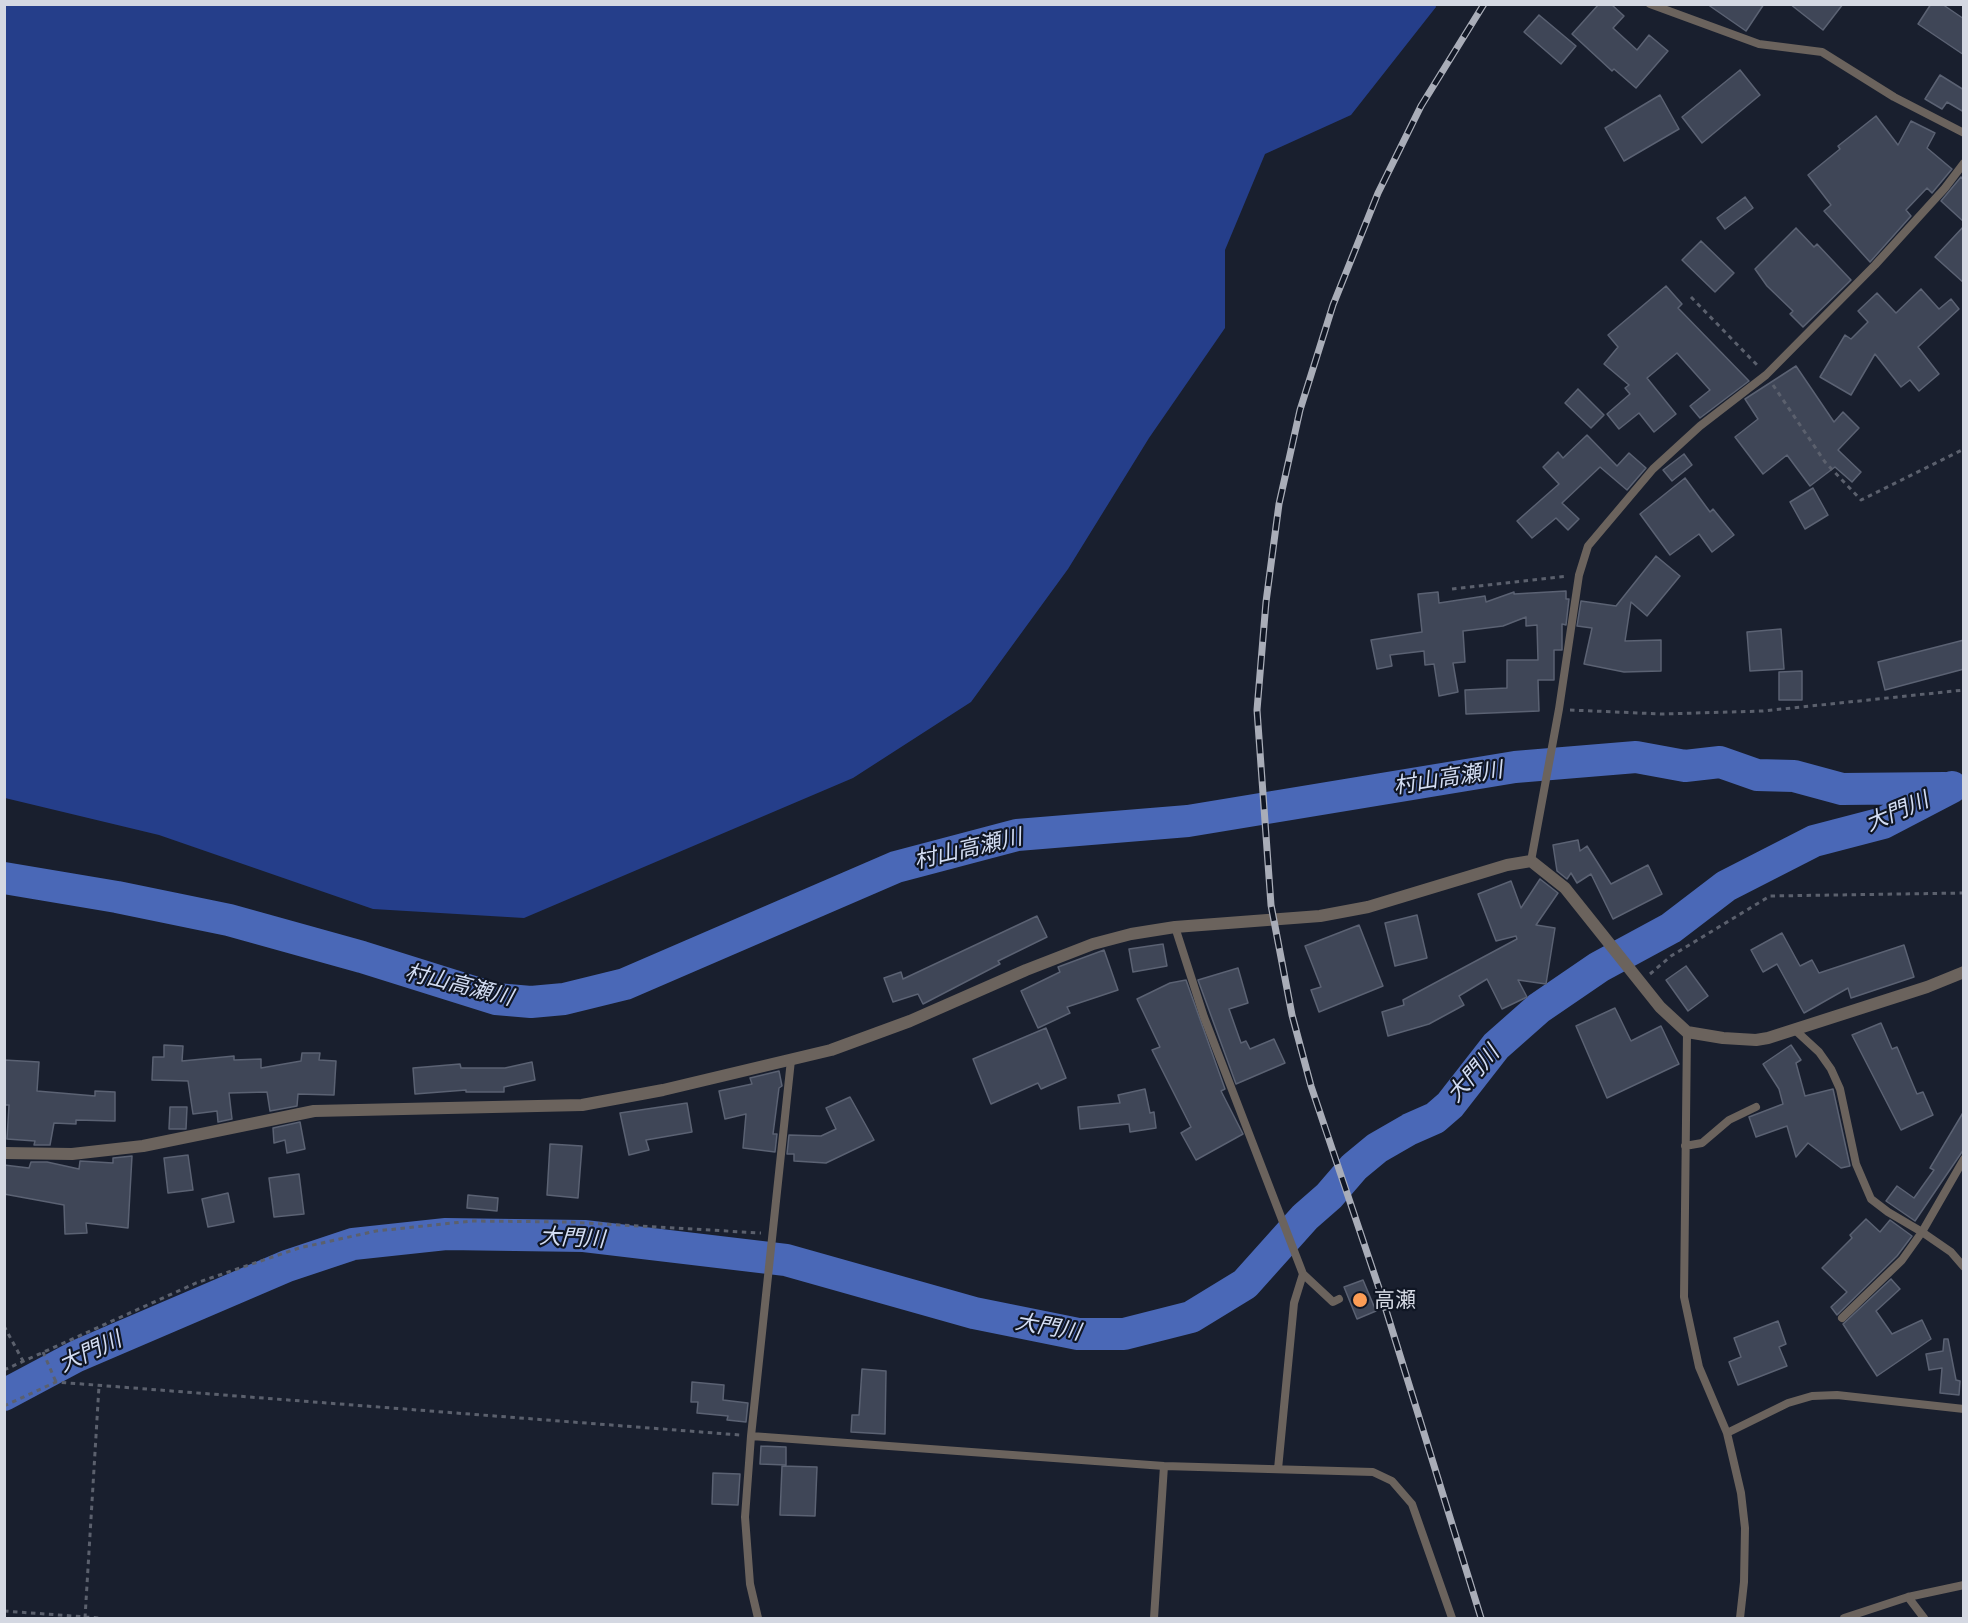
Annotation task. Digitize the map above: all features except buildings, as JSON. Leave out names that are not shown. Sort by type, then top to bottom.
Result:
[{"type":"street","points":[[4,1153],[72,1154],[143,1146],[314,1111],[582,1104],[663,1090],[831,1050],[910,1021],[1026,970],[1093,944],[1131,934],[1175,927],[1329,914],[1368,907],[1508,865],[1531,861],[1565,888],[1660,1007],[1687,1032],[1723,1038],[1756,1040],[1927,987],[1964,972]]},
{"type":"lane","points":[[1650,4],[1759,44],[1822,52],[1894,97],[1964,133]]},
{"type":"lane","points":[[1531,861],[1559,709],[1579,575],[1588,546],[1653,469],[1700,426],[1766,375],[1875,265],[1945,188],[1964,163]]},
{"type":"lane","points":[[1175,927],[1204,1017],[1302,1274],[1333,1302],[1339,1299]]},
{"type":"lane","points":[[1794,1029],[1819,1052],[1831,1069],[1840,1089],[1856,1164],[1871,1199],[1887,1212],[1951,1252],[1964,1267]]},
{"type":"lane","points":[[1687,1032],[1684,1297],[1699,1367],[1727,1433],[1741,1493],[1744,1528],[1744,1582],[1740,1618]]},
{"type":"lane","points":[[758,1618],[750,1584],[745,1517],[766,1286],[791,1060]]},
{"type":"lane","points":[[1685,1146],[1702,1143],[1729,1120],[1756,1107]]},
{"type":"lane","points":[[1842,1318],[1902,1260],[1922,1232],[1964,1160]]},
{"type":"lane","points":[[1278,1469],[1294,1303],[1302,1274]]},
{"type":"lane","points":[[1727,1433],[1788,1403],[1812,1396],[1837,1395],[1964,1409]]},
{"type":"lane","points":[[751,1436],[1164,1466],[1373,1472],[1392,1481],[1412,1504],[1452,1618]]},
{"type":"lane","points":[[1154,1618],[1164,1466]]},
{"type":"lane","points":[[1844,1618],[1908,1597],[1964,1585]]},
{"type":"lane","points":[[1908,1597],[1924,1618]]},
{"type":"path","points":[[1691,297],[1766,375],[1825,462],[1861,500],[1964,449]]},
{"type":"path","points":[[1452,589],[1579,575]]},
{"type":"path","points":[[1559,709],[1662,714],[1762,711],[1964,690]]},
{"type":"path","points":[[1641,983],[1671,956],[1770,896],[1964,893]]},
{"type":"path","points":[[4,1370],[196,1283],[299,1248],[376,1231],[471,1221],[547,1221],[772,1233]]},
{"type":"path","points":[[4,1326],[23,1361]]},
{"type":"path","points":[[43,1353],[56,1382]]},
{"type":"path","points":[[4,1406],[56,1382],[751,1436]]},
{"type":"path","points":[[86,1618],[99,1386]]},
{"type":"path","points":[[4,1611],[100,1618]]},
{"type":"shaded area","points":[[5,4],[1435,4],[1436,7],[1351,115],[1265,154],[1225,250],[1225,328],[1149,438],[1068,569],[971,702],[853,778],[524,918],[373,909],[159,835],[5,798]]},
{"type":"waterway","name":"村山高瀬川","points":[[4,878],[117,897],[229,920],[362,957],[496,999],[531,1002],[564,999],[625,984],[896,867],[1017,835],[1188,821],[1515,767],[1636,757],[1685,766],[1720,762],[1757,775],[1794,776],[1842,789],[1945,788]]},
{"type":"waterway","name":"大門川","points":[[4,1395],[77,1356],[287,1266],[353,1244],[446,1234],[584,1236],[786,1260],[974,1313],[1078,1334],[1124,1334],[1191,1317],[1245,1284],[1305,1217],[1329,1196],[1354,1167],[1377,1148],[1435,1118],[1450,1105],[1496,1046],[1539,1008],[1599,967],[1671,928],[1726,886],[1814,841],[1883,823],[1952,787]]},
{"type":"railway","points":[[1481,1618],[1382,1297],[1311,1086],[1292,1015],[1271,905],[1257,710],[1266,602],[1279,504],[1300,410],[1333,305],[1378,193],[1421,106],[1484,4]]},
{"type":"place","name":"高瀬","points":[[1360,1300]]}]
